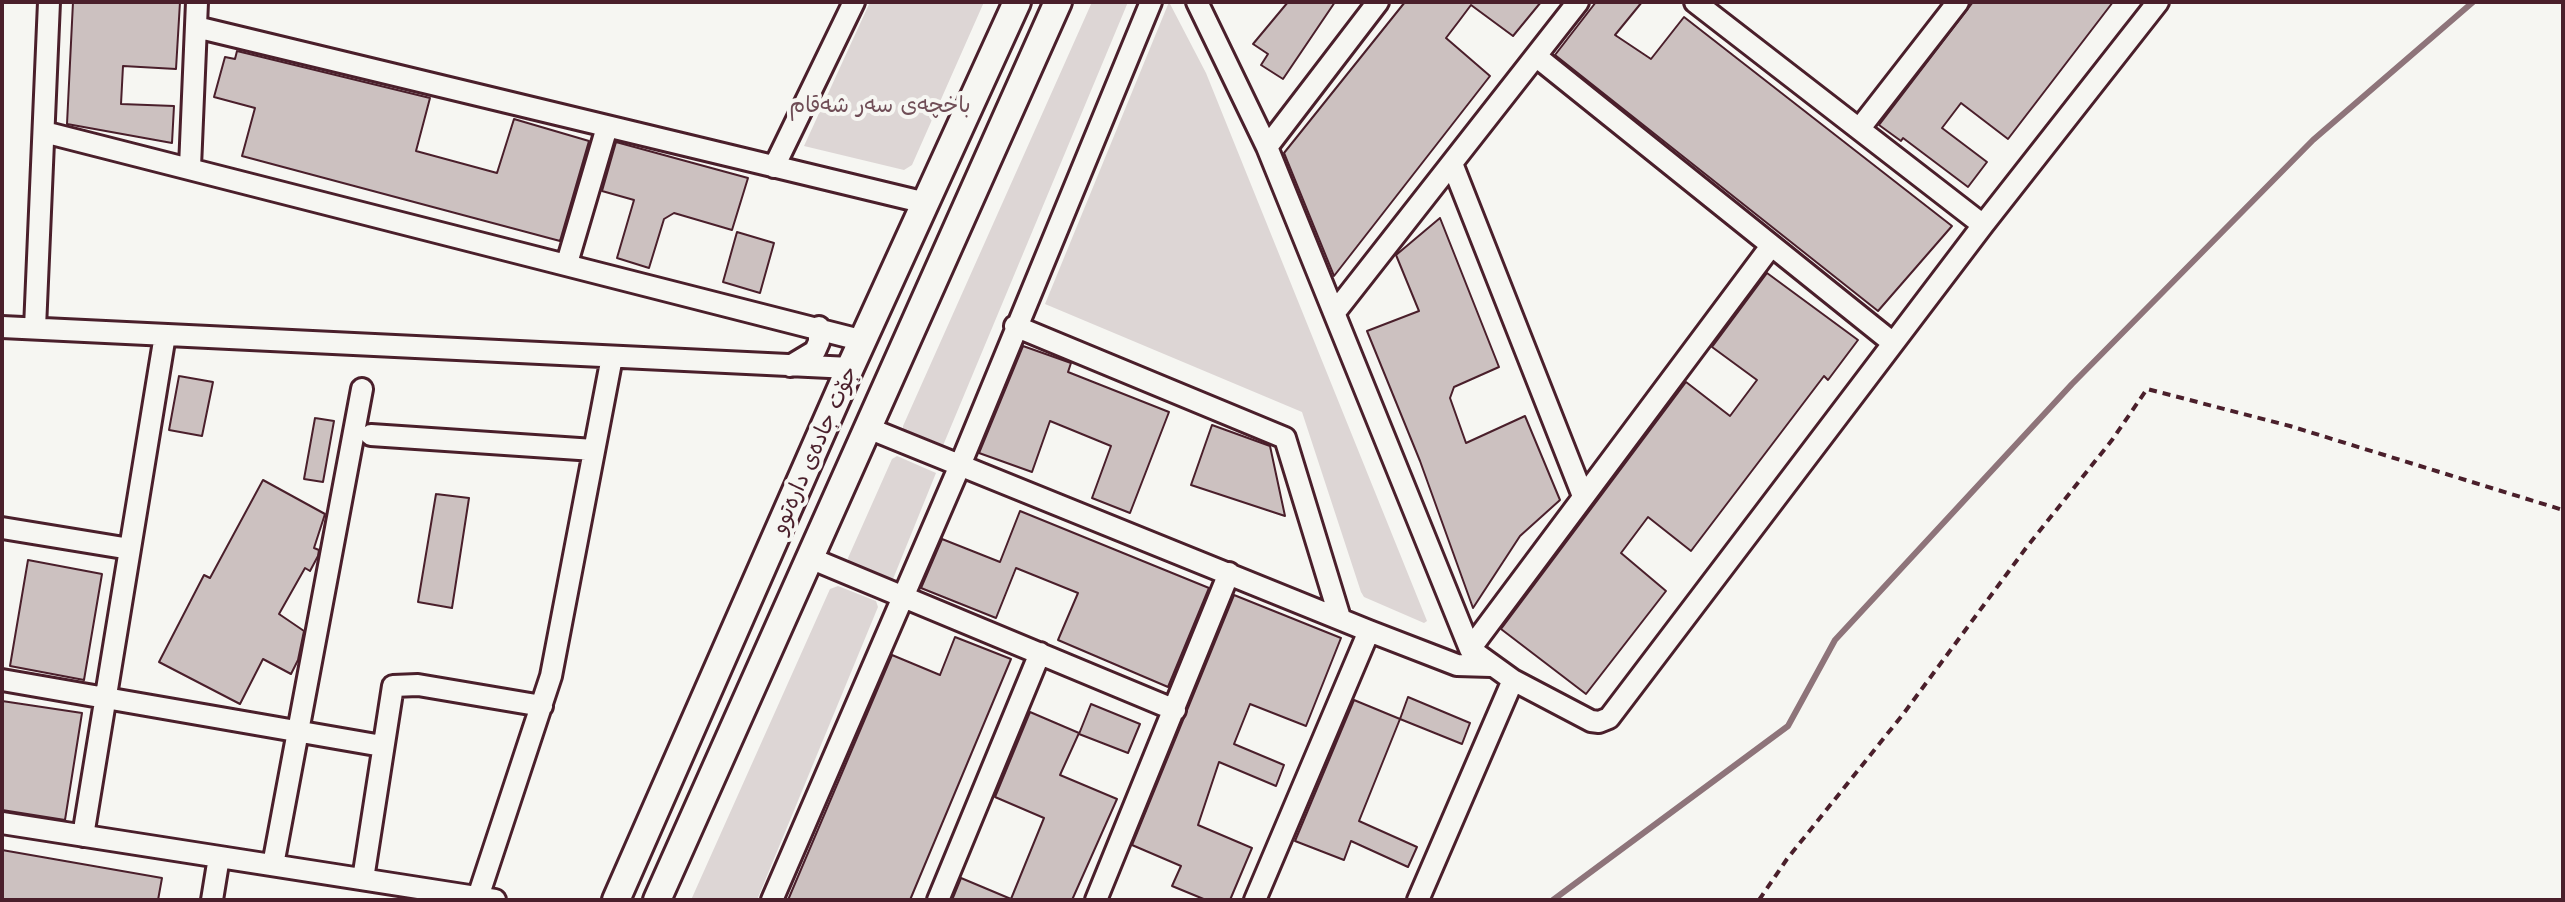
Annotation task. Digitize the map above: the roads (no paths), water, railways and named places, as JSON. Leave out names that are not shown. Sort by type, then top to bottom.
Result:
[{"type":"main road","name":"جۆت جادەی دارەتوو","points":[[616,900],[850,368],[1017,2]]},
{"type":"main road","name":"جۆت جادەی دارەتوو","points":[[657,900],[1058,2]]},
{"type":"main road","points":[[929,198],[967,207]]},
{"type":"street","points":[[35,328],[49,2]]},
{"type":"street","points":[[190,167],[197,2]]},
{"type":"street","points":[[774,167],[854,2]]},
{"type":"street","points":[[772,900],[961,463],[1151,2]]},
{"type":"street","points":[[1197,2],[1267,147],[1470,649],[1513,680],[1591,721],[1609,718],[1983,225],[2158,2]]},
{"type":"street","points":[[1267,147],[1378,2]]},
{"type":"street","points":[[1335,312],[1453,166],[1578,2]]},
{"type":"street","points":[[1695,2],[1983,225]]},
{"type":"street","points":[[1860,128],[1954,3]]},
{"type":"street","points":[[196,27],[774,167],[929,198]]},
{"type":"street","points":[[1537,57],[1893,343]]},
{"type":"street","points":[[567,263],[607,127]]},
{"type":"street","points":[[44,132],[819,327],[864,341]]},
{"type":"street","points":[[1453,166],[1583,496]]},
{"type":"street","points":[[1470,649],[1771,246]]},
{"type":"street","points":[[1015,326],[1285,438],[1340,618]]},
{"type":"street","points":[[2,327],[850,368]]},
{"type":"street","points":[[790,366],[815,351],[819,342],[819,327]]},
{"type":"street","points":[[83,836],[165,335]]},
{"type":"street","points":[[2,823],[476,898],[551,676],[612,357]]},
{"type":"street","points":[[273,865],[362,389]]},
{"type":"street","points":[[868,428],[1457,665],[1491,666]]},
{"type":"street","points":[[371,435],[594,450]]},
{"type":"street","points":[[2,528],[130,549]]},
{"type":"street","points":[[810,558],[1175,710]]},
{"type":"street","points":[[1096,900],[1229,573]]},
{"type":"street","points":[[1255,900],[1369,631]]},
{"type":"street","points":[[938,900],[1040,653]]},
{"type":"street","points":[[2,680],[382,746]]},
{"type":"street","points":[[1418,900],[1513,680]]},
{"type":"street","points":[[363,879],[393,686],[404,683],[542,706]]},
{"type":"street","points":[[212,900],[219,857]]},
{"type":"waterway","points":[[1553,900],[1788,726],[1835,640],[2072,384],[2313,140],[2473,2]]},
{"type":"park label","name":"باخچەی سەر شەقام","points":[[880,106]]}]
